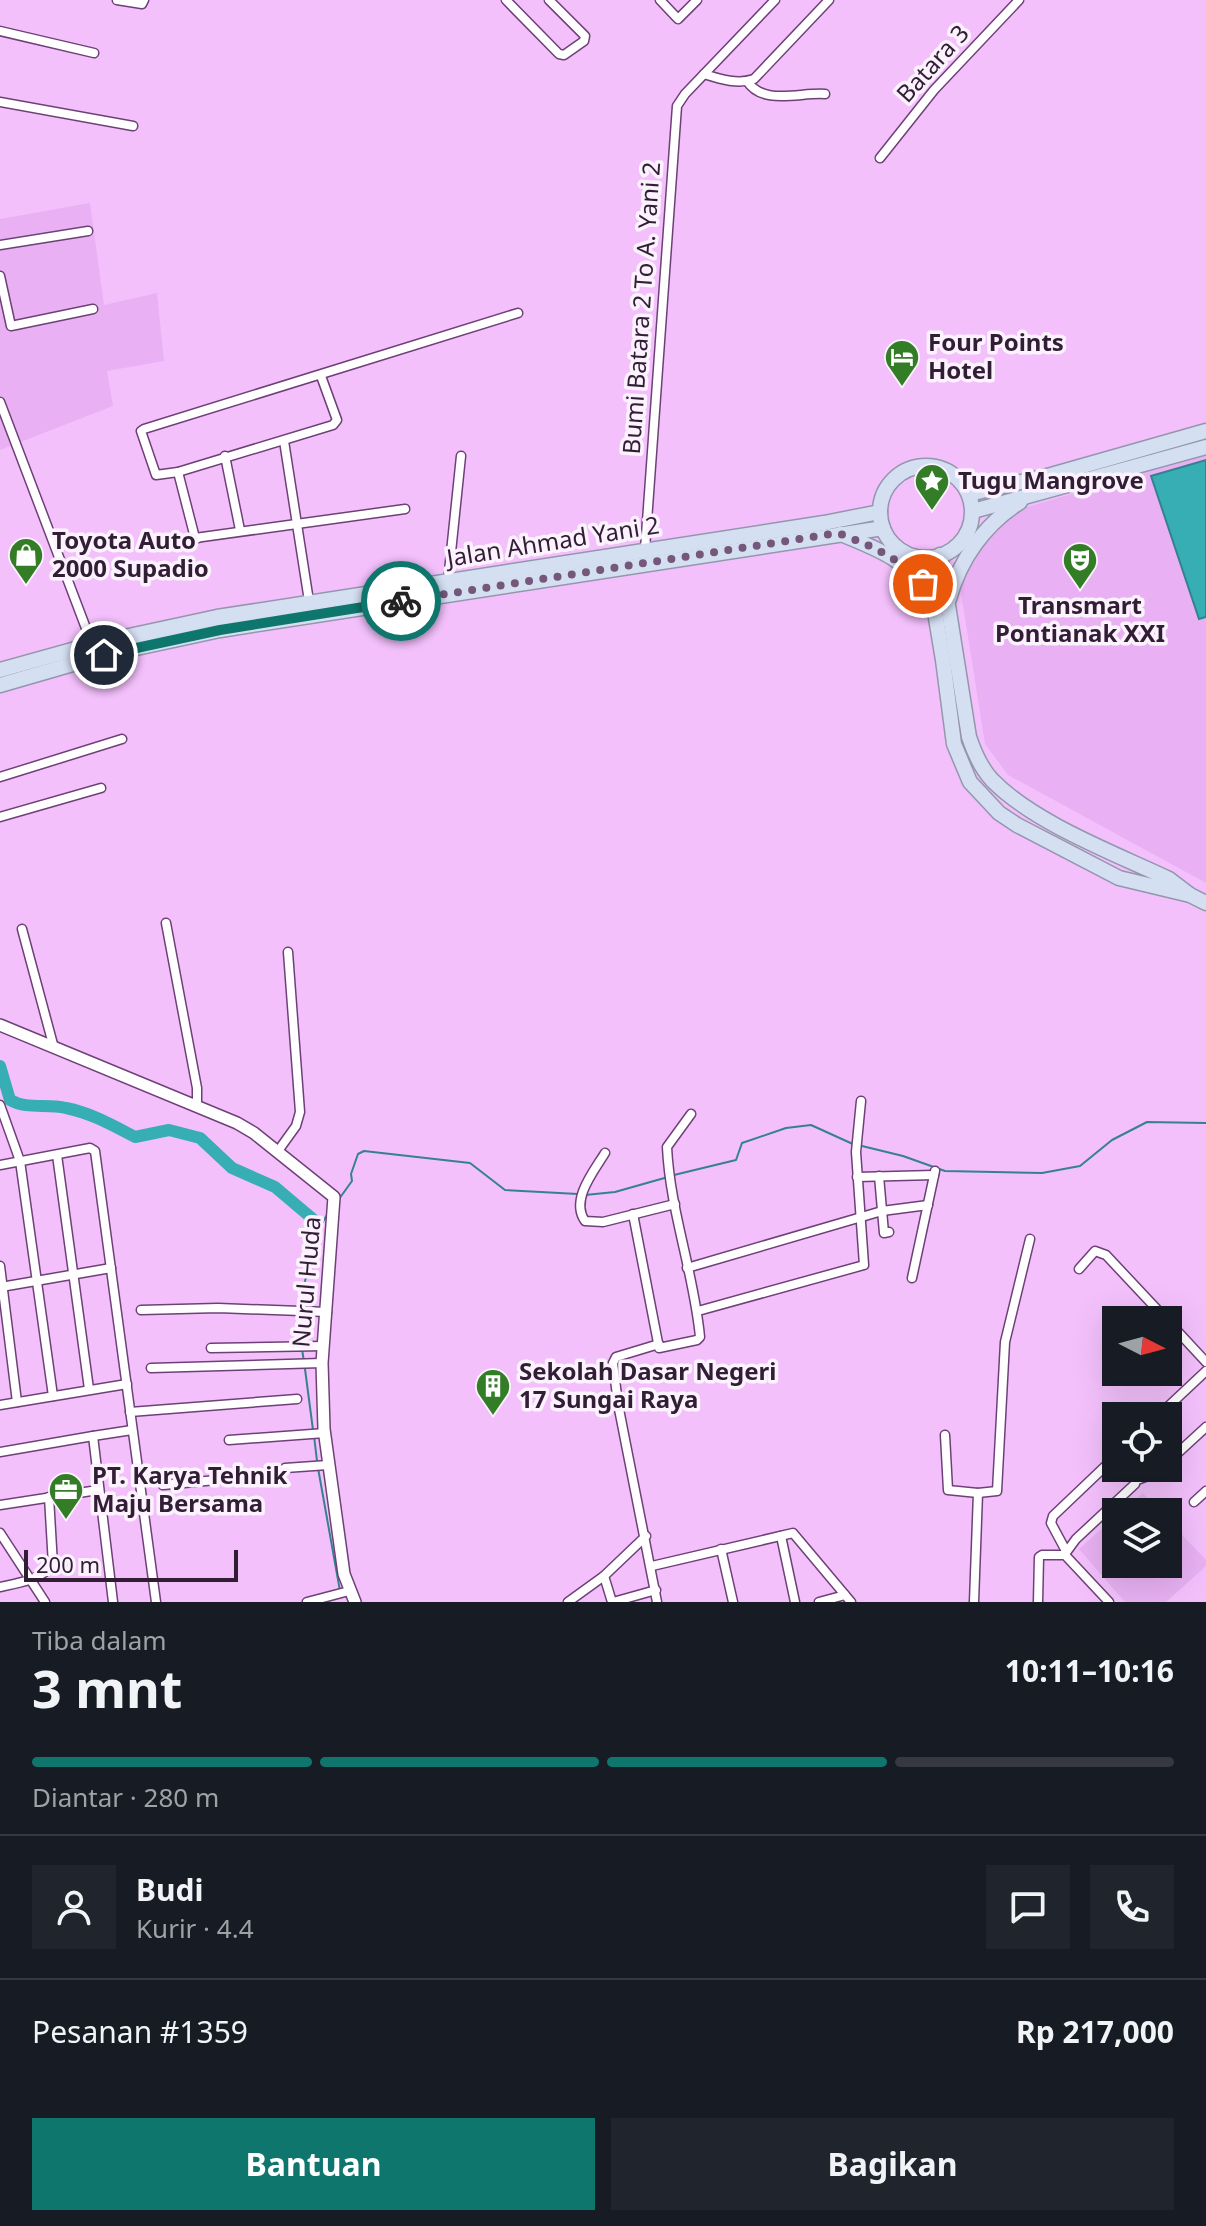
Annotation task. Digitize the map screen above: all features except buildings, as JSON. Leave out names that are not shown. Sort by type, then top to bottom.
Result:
[{"type":"highway","points":[[969,494],[1051,475],[1206,431]]},
{"type":"highway","points":[[973,511],[1206,447]]},
{"type":"highway","points":[[923,466],[945,470],[955,476],[969,494],[973,511],[968,532],[953,551],[933,557],[903,552],[893,545],[883,528],[880,512],[886,490],[912,468],[923,466]]},
{"type":"highway","points":[[941,603],[986,529],[999,516],[1027,498]]},
{"type":"highway","name":"Jalan Ahmad Yani 2","points":[[0,670],[92,644],[217,617],[880,512]]},
{"type":"highway","name":"Jalan Ahmad Yani 2","points":[[0,685],[104,655],[220,630],[883,528]]},
{"type":"highway","points":[[838,533],[879,548],[941,603]]},
{"type":"highway","points":[[933,557],[941,603],[954,744],[970,782],[999,813],[1093,865],[1119,878],[1190,895],[1206,903]]},
{"type":"street","points":[[117,0],[138,4],[144,0]]},
{"type":"street","points":[[506,0],[559,54],[564,55],[584,41],[585,36],[549,0]]},
{"type":"street","points":[[660,0],[678,19],[697,0]]},
{"type":"street","name":"Bumi Batara 2 To A. Yani 2","points":[[645,549],[677,106],[775,0]]},
{"type":"street","points":[[702,76],[747,81],[762,71],[829,0]]},
{"type":"street","name":"Batara 3","points":[[880,158],[934,90],[1019,0]]},
{"type":"street","points":[[0,31],[94,53]]},
{"type":"street","points":[[747,81],[752,88],[769,96],[825,94]]},
{"type":"street","points":[[0,102],[133,126]]},
{"type":"street","points":[[0,245],[88,231]]},
{"type":"street","points":[[0,276],[11,326],[93,309]]},
{"type":"street","points":[[321,376],[336,423],[178,472],[156,475],[142,430],[518,313]]},
{"type":"street","points":[[0,402],[92,644]]},
{"type":"street","points":[[284,441],[309,601]]},
{"type":"street","points":[[225,456],[240,530]]},
{"type":"street","points":[[448,581],[461,456]]},
{"type":"street","points":[[178,472],[193,535],[199,538]]},
{"type":"street","points":[[175,542],[240,530],[405,509]]},
{"type":"street","points":[[0,777],[122,739]]},
{"type":"street","points":[[0,817],[101,788]]},
{"type":"street","points":[[166,923],[197,1088],[197,1105]]},
{"type":"street","points":[[22,929],[54,1048]]},
{"type":"street","points":[[278,1151],[296,1126],[300,1112],[288,952]]},
{"type":"street","name":"Nurul Huda","points":[[0,1025],[247,1128],[331,1192],[335,1203],[327,1312],[324,1346],[317,1363],[320,1434],[342,1560],[343,1593],[355,1602]]},
{"type":"street","points":[[698,1311],[864,1265],[856,1145],[861,1101]]},
{"type":"street","points":[[0,1105],[20,1161],[53,1396]]},
{"type":"street","points":[[633,1214],[659,1348],[697,1340],[700,1337],[698,1311],[687,1268],[667,1147],[691,1114]]},
{"type":"street","points":[[0,1165],[90,1148],[95,1151],[156,1602]]},
{"type":"street","points":[[605,1153],[582,1195],[581,1216],[585,1221],[603,1222],[675,1204]]},
{"type":"street","points":[[57,1155],[89,1389]]},
{"type":"street","points":[[857,1177],[935,1173],[912,1278]]},
{"type":"street","points":[[879,1176],[884,1233],[889,1232]]},
{"type":"street","points":[[687,1268],[882,1211],[928,1205]]},
{"type":"street","points":[[945,1435],[948,1490],[978,1493],[992,1492],[999,1487],[1005,1342],[1030,1239]]},
{"type":"street","points":[[1079,1269],[1095,1251],[1106,1255],[1153,1306]]},
{"type":"street","points":[[0,1266],[17,1402]]},
{"type":"street","points":[[2,1287],[111,1268]]},
{"type":"street","points":[[141,1310],[327,1312]]},
{"type":"street","points":[[1182,1337],[1206,1362]]},
{"type":"street","points":[[657,1602],[618,1404],[613,1363],[616,1357],[659,1344]]},
{"type":"street","points":[[211,1348],[324,1346]]},
{"type":"street","points":[[151,1368],[317,1363]]},
{"type":"street","points":[[1173,1402],[1206,1371]]},
{"type":"street","points":[[0,1405],[127,1384]]},
{"type":"street","points":[[130,1412],[297,1399]]},
{"type":"street","points":[[1182,1449],[1206,1427]]},
{"type":"street","points":[[0,1452],[132,1430]]},
{"type":"street","points":[[229,1440],[320,1434]]},
{"type":"street","points":[[93,1436],[113,1602]]},
{"type":"street","points":[[163,1485],[279,1474],[285,1468],[325,1465]]},
{"type":"street","points":[[1102,1469],[1053,1516],[1051,1523],[1065,1553],[1109,1602]]},
{"type":"street","points":[[1038,1602],[1039,1557],[1065,1553],[1135,1482]]},
{"type":"street","points":[[0,1505],[98,1490]]},
{"type":"street","points":[[1194,1502],[1206,1491]]},
{"type":"street","points":[[974,1602],[978,1493]]},
{"type":"street","points":[[0,1587],[30,1580],[53,1565],[49,1497]]},
{"type":"street","points":[[0,1533],[45,1602]]},
{"type":"street","points":[[652,1566],[794,1533],[848,1598]]},
{"type":"street","points":[[568,1602],[604,1576],[646,1536]]},
{"type":"street","points":[[781,1536],[795,1602]]},
{"type":"street","points":[[721,1549],[733,1602]]},
{"type":"street","points":[[604,1576],[613,1602],[656,1590]]},
{"type":"street","points":[[307,1602],[343,1593]]},
{"type":"street","points":[[819,1602],[848,1598]]},
{"type":"shaded area","points":[[90,203],[104,305],[157,293],[164,361],[107,371],[113,406],[0,450],[0,219]]},
{"type":"shaded area","points":[[1206,454],[1206,883],[1008,775],[985,744],[960,587],[993,528],[1007,513]]},
{"type":"shaded area","points":[[1206,460],[1206,617],[1199,619],[1151,476]]},
{"type":"shaded area","points":[[1102,1528],[1102,1576],[1079,1549]]},
{"type":"shaded area","points":[[1182,1535],[1206,1560],[1206,1566],[1166,1602],[1125,1602],[1104,1578],[1182,1578]]},
{"type":"waterway","points":[[0,1066],[10,1100],[24,1105],[75,1110],[135,1137],[169,1130],[200,1138],[232,1168],[275,1187],[314,1220]]},
{"type":"waterway","points":[[862,1146],[945,1171],[1042,1173],[1080,1166],[1112,1140],[1147,1122],[1206,1123]]},
{"type":"waterway","points":[[674,1175],[736,1160],[742,1143],[786,1128],[811,1125],[855,1145]]},
{"type":"waterway","points":[[339,1199],[352,1181],[351,1174],[358,1154],[364,1151],[470,1163],[505,1190],[578,1194]]},
{"type":"waterway","points":[[585,1195],[615,1192],[668,1177]]},
{"type":"waterway","points":[[319,1229],[328,1213]]},
{"type":"waterway","points":[[298,1307],[319,1229],[314,1220]]},
{"type":"waterway","points":[[299,1313],[301,1342]]},
{"type":"waterway","points":[[302,1349],[304,1362]]},
{"type":"waterway","points":[[305,1369],[313,1430]]},
{"type":"waterway","points":[[314,1436],[317,1461]]},
{"type":"waterway","points":[[318,1468],[340,1591]]},
{"type":"way so far","points":[[401,601],[838,533],[879,548],[923,584]]},
{"type":"place","name":"Four Points Hotel","points":[[902,388]]},
{"type":"place","name":"Tugu Mangrove","points":[[932,512]]},
{"type":"place","name":"Toyota Auto 2000 Supadio","points":[[26,586]]},
{"type":"place","name":"Transmart Pontianak XXI","points":[[1080,591]]},
{"type":"place","name":"Sekolah Dasar Negeri 17 Sungai Raya","points":[[493,1417]]},
{"type":"place","name":"PT. Karya Tehnik Maju Bersama","points":[[66,1521]]},
{"type":"route","points":[[104,655],[220,630],[401,601]]}]
